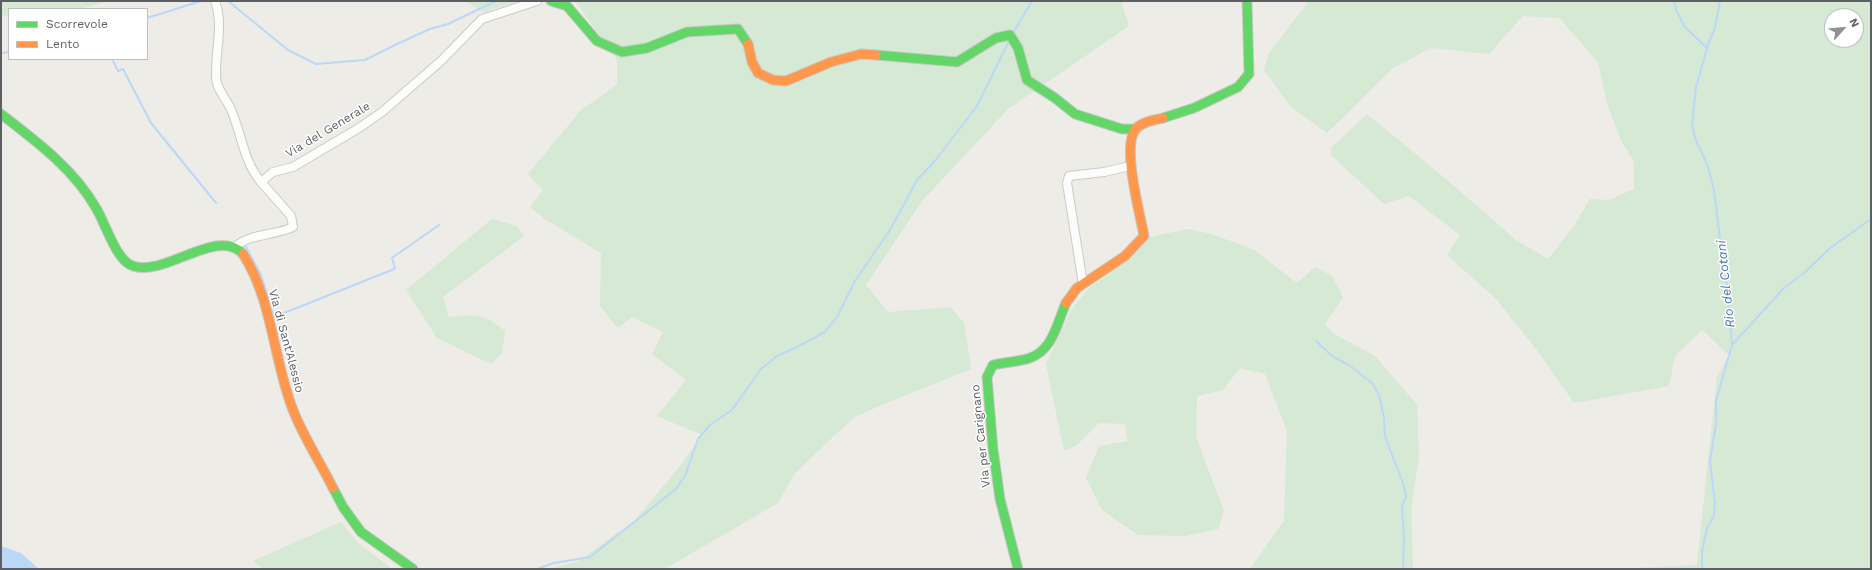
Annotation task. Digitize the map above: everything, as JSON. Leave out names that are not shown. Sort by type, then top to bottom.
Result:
[{"type":"street","points":[[1,114],[41,145],[66,168],[86,191],[122,256],[131,265],[146,268],[214,246],[225,245],[235,247],[253,237],[284,231],[293,227],[291,216],[253,173],[248,162],[232,111],[221,93],[216,78],[219,19],[215,1]]},
{"type":"street","name":"Via del Generale","points":[[261,182],[273,172],[293,167],[352,132],[382,112],[441,61],[482,19],[536,1]]},
{"type":"street","points":[[551,1],[567,6],[597,41],[622,52],[647,48],[687,32],[738,29],[748,44],[752,62],[758,73],[773,80],[786,82],[831,62],[860,54],[957,62],[996,38],[1010,35],[1018,48],[1027,80],[1075,114],[1122,129],[1135,129],[1145,123],[1194,108],[1238,87],[1249,74],[1247,1]]},
{"type":"street","name":"Via per Carignano","points":[[1018,569],[1000,499],[993,449],[987,377],[993,365],[1034,357],[1041,352],[1054,332],[1064,307],[1072,295],[1084,284],[1133,250],[1144,236],[1134,179],[1130,166],[1129,145],[1135,129]]},
{"type":"street","points":[[1084,284],[1067,183],[1069,176],[1104,172],[1130,166]]},
{"type":"street","name":"Via di Sant'Alessio","points":[[235,247],[247,260],[260,287],[293,410],[343,507],[361,532],[413,569]]},
{"type":"green space","points":[[1,1],[108,1],[84,8],[8,8],[8,15],[1,16]]},
{"type":"green space","points":[[465,1],[519,1],[483,12]]},
{"type":"green space","points":[[573,1],[1121,1],[1129,26],[1008,109],[922,201],[866,285],[888,312],[950,307],[964,323],[971,369],[879,406],[852,419],[795,473],[778,503],[665,569],[547,569],[577,562],[634,521],[681,465],[702,435],[657,416],[686,380],[652,354],[663,332],[632,317],[618,328],[600,306],[601,253],[545,219],[530,207],[543,190],[528,174],[581,110],[617,85],[617,60],[576,2]]},
{"type":"green space","points":[[1309,1],[1871,1],[1871,569],[1614,569],[1697,565],[1717,377],[1729,355],[1702,330],[1675,356],[1669,386],[1574,403],[1536,349],[1496,299],[1447,255],[1460,235],[1409,196],[1384,204],[1332,156],[1331,148],[1367,114],[1447,180],[1516,240],[1548,259],[1574,226],[1590,199],[1609,200],[1634,189],[1634,162],[1621,140],[1607,104],[1598,62],[1559,18],[1523,16],[1489,54],[1431,48],[1393,68],[1327,133],[1291,107],[1264,70],[1269,53]]},
{"type":"green space","points":[[492,219],[516,226],[524,236],[443,297],[449,317],[479,316],[498,325],[505,331],[502,353],[491,364],[437,338],[406,290]]},
{"type":"green space","points":[[1188,229],[1212,234],[1254,250],[1297,283],[1315,267],[1332,276],[1343,297],[1325,324],[1334,334],[1375,356],[1417,405],[1419,457],[1411,510],[1413,569],[1250,569],[1284,521],[1287,431],[1265,374],[1240,368],[1223,390],[1197,396],[1196,437],[1224,511],[1218,529],[1185,536],[1138,535],[1102,510],[1086,478],[1099,446],[1128,441],[1125,424],[1099,423],[1076,446],[1064,451],[1046,364],[1071,310],[1089,288],[1132,257],[1150,237]]},
{"type":"green space","points":[[341,522],[357,542],[392,569],[264,569],[253,561]]},
{"type":"water","points":[[1,546],[21,553],[39,569],[1,569]]},
{"type":"waterway","points":[[148,18],[201,1]]},
{"type":"waterway","points":[[228,1],[288,50],[316,64],[365,60],[430,29],[448,24],[496,1]]},
{"type":"waterway","points":[[1013,33],[1032,1]]},
{"type":"waterway","points":[[1674,1],[1677,12],[1685,27],[1707,48]]},
{"type":"waterway","name":"Rio del Cotani","points":[[1702,569],[1702,552],[1707,528],[1714,516],[1715,504],[1710,461],[1716,424],[1716,401],[1732,345],[1725,261],[1721,246],[1714,190],[1707,164],[1695,138],[1692,125],[1696,87],[1709,42],[1715,28],[1720,1]]},
{"type":"waterway","points":[[537,569],[554,563],[590,557],[676,489],[685,476],[698,439],[710,425],[732,410],[761,369],[777,356],[825,332],[837,317],[855,281],[890,230],[917,180],[934,162],[977,106],[1008,43]]},
{"type":"waterway","points":[[1,53],[8,52]]},
{"type":"waterway","points":[[112,60],[118,71],[123,69],[151,123],[216,203]]},
{"type":"waterway","points":[[1732,345],[1784,288],[1804,273],[1830,248],[1871,219]]},
{"type":"waterway","points":[[245,245],[261,275],[274,317],[394,269],[392,258],[439,225]]},
{"type":"waterway","points":[[1316,341],[1332,356],[1349,365],[1373,384],[1379,395],[1384,417],[1385,437],[1403,483],[1406,496],[1402,506],[1404,537],[1403,569]]},
{"type":"traffic: fast","points":[[551,1],[567,6],[597,41],[622,52],[647,48],[687,32],[738,29],[748,44]]},
{"type":"traffic: fast","points":[[1163,118],[1194,108],[1238,87],[1249,74],[1247,1]]},
{"type":"traffic: fast","points":[[876,55],[957,62],[996,38],[1010,35],[1018,48],[1027,80],[1055,98],[1075,114],[1122,129],[1135,129]]},
{"type":"traffic: fast","points":[[1,114],[53,156],[77,181],[96,208],[116,249],[127,263],[133,266],[146,267],[160,265],[205,248],[219,246],[232,247],[243,254]]},
{"type":"traffic: fast","points":[[1018,569],[1000,499],[993,449],[987,377],[993,365],[1030,358],[1044,349],[1053,335],[1066,303]]},
{"type":"traffic: fast","points":[[333,488],[343,507],[361,532],[413,569]]},
{"type":"traffic: slow","points":[[748,44],[752,62],[758,73],[773,80],[786,81],[831,62],[861,54],[876,55]]},
{"type":"traffic: slow","points":[[1066,303],[1077,288],[1125,256],[1144,236],[1133,181],[1130,151],[1131,139],[1135,130],[1140,125],[1163,118]]},
{"type":"traffic: slow","points":[[243,254],[261,291],[286,391],[293,410],[333,488]]}]
